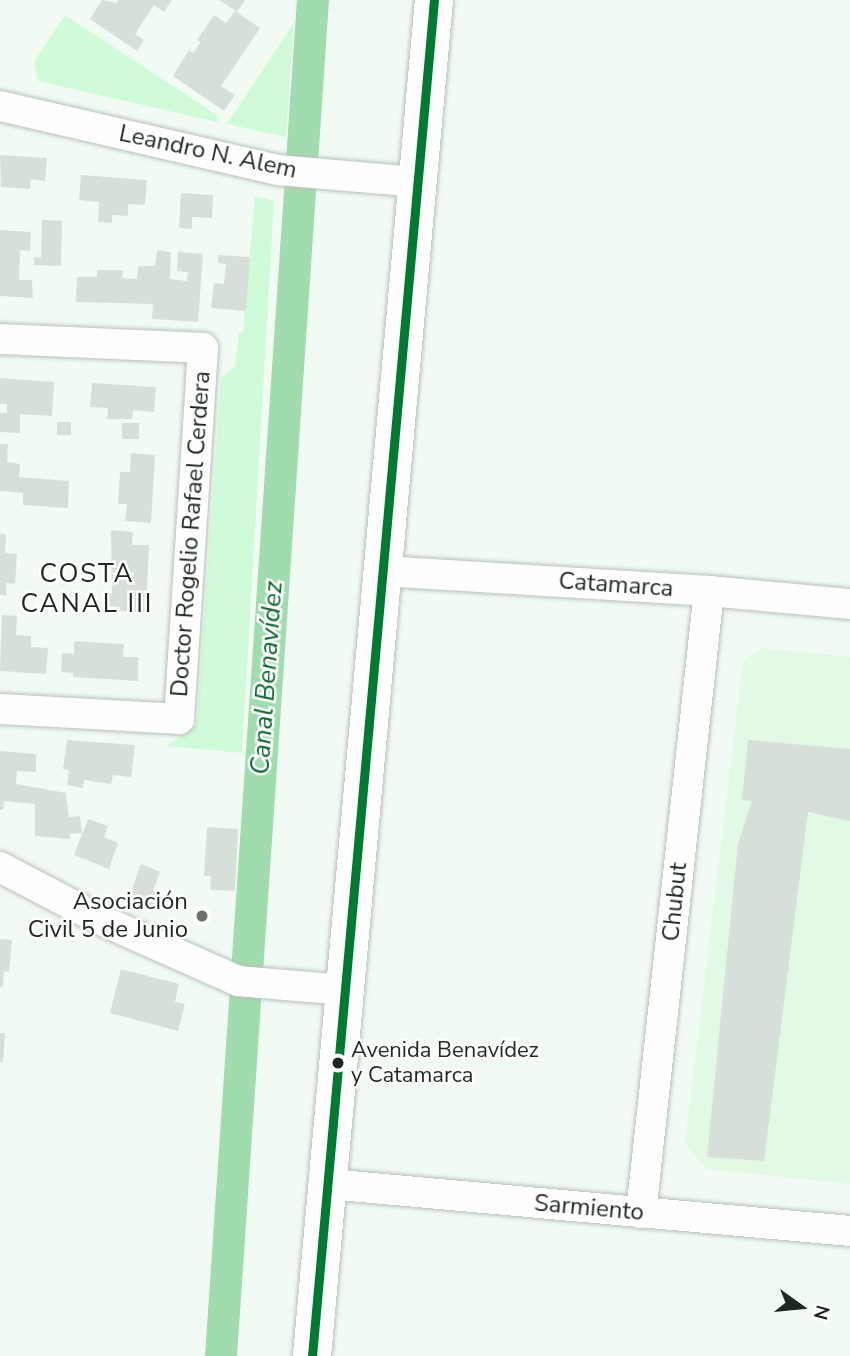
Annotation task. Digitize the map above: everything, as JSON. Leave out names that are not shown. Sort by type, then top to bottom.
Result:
[{"type":"main road","points":[[312,1356],[434,0]]},
{"type":"street","name":"Leandro N. Alem","points":[[0,106],[301,172],[418,182]]},
{"type":"street","name":"Doctor Rogelio Rafael Cerdera","points":[[0,338],[203,348],[179,719],[0,709]]},
{"type":"street","name":"Catamarca","points":[[383,571],[709,591],[850,604]]},
{"type":"street","name":"Chubut","points":[[641,1213],[709,591]]},
{"type":"street","points":[[0,867],[101,920],[252,983],[345,990]]},
{"type":"street","name":"Sarmiento","points":[[328,1184],[850,1231]]},
{"type":"shaded area","points":[[763,648],[850,657],[850,1184],[706,1169],[685,1143],[743,662]]},
{"type":"green space","points":[[65,15],[220,117],[217,122],[38,81],[34,62]]},
{"type":"green space","points":[[294,22],[286,137],[227,124]]},
{"type":"green space","points":[[255,196],[274,201],[242,753],[167,746],[197,724],[221,378],[235,366],[239,333],[243,333]]},
{"type":"building","points":[[102,0],[117,3],[119,0],[172,0],[164,12],[154,5],[135,34],[144,40],[137,51],[90,19]]},
{"type":"building","points":[[219,0],[245,0],[237,12]]},
{"type":"building","points":[[235,11],[260,28],[221,86],[235,95],[224,111],[173,76],[189,50],[193,53],[201,42],[197,40],[214,15],[226,23]]},
{"type":"building","points":[[0,155],[47,158],[45,181],[31,179],[30,189],[1,187]]},
{"type":"building","points":[[81,175],[147,180],[145,205],[128,204],[128,216],[112,215],[112,223],[98,222],[99,202],[79,200]]},
{"type":"building","points":[[181,193],[213,195],[212,218],[192,217],[192,229],[179,228]]},
{"type":"building","points":[[42,220],[62,221],[61,266],[34,265],[34,257],[41,258]]},
{"type":"building","points":[[0,230],[31,232],[30,251],[20,250],[19,280],[32,280],[33,298],[0,296]]},
{"type":"building","points":[[157,250],[171,252],[170,279],[187,281],[188,272],[177,271],[178,252],[203,254],[198,322],[152,319],[153,304],[76,302],[77,277],[97,277],[97,270],[123,270],[122,278],[137,279],[138,266],[155,266]]},
{"type":"building","points":[[218,255],[250,257],[246,311],[211,308],[214,283],[224,284],[226,264],[218,263]]},
{"type":"building","points":[[0,378],[54,382],[52,416],[20,414],[20,433],[0,432],[0,413],[7,413],[7,404],[0,404]]},
{"type":"building","points":[[92,383],[156,387],[154,412],[133,410],[132,419],[107,419],[108,408],[90,407]]},
{"type":"building","points":[[57,422],[71,422],[71,435],[57,435]]},
{"type":"building","points":[[122,423],[139,423],[139,439],[122,439]]},
{"type":"building","points":[[0,444],[8,444],[7,462],[20,464],[19,477],[69,481],[68,508],[23,505],[23,493],[0,491]]},
{"type":"building","points":[[131,453],[155,455],[151,523],[125,521],[127,504],[118,504],[120,472],[130,472]]},
{"type":"building","points":[[111,530],[133,532],[132,545],[149,545],[146,612],[120,611],[120,607],[106,606],[107,593],[112,594]]},
{"type":"building","points":[[0,534],[6,534],[5,553],[17,554],[15,584],[6,583],[6,595],[0,595]]},
{"type":"building","points":[[2,615],[17,616],[16,635],[31,636],[31,647],[48,648],[46,674],[0,671]]},
{"type":"building","points":[[74,641],[124,644],[123,657],[138,657],[138,681],[73,677],[73,673],[61,672],[62,653],[74,654]]},
{"type":"building","points":[[67,740],[135,745],[131,777],[113,775],[111,784],[84,780],[83,788],[67,785],[69,770],[63,769]]},
{"type":"building","points":[[748,740],[850,749],[850,821],[808,812],[764,1161],[707,1157],[738,844],[752,801],[742,800]]},
{"type":"building","points":[[0,751],[36,754],[36,772],[17,771],[16,784],[66,793],[69,817],[80,816],[82,833],[70,834],[70,839],[35,836],[35,804],[4,801],[3,810],[0,810]]},
{"type":"building","points":[[88,819],[108,826],[104,837],[118,843],[109,869],[74,855]]},
{"type":"building","points":[[207,827],[238,829],[235,891],[210,890],[211,876],[204,876]]},
{"type":"building","points":[[141,864],[160,872],[153,891],[159,894],[153,907],[129,897]]},
{"type":"building","points":[[0,939],[12,940],[9,972],[4,971],[3,987],[0,986]]},
{"type":"building","points":[[121,969],[179,984],[175,1002],[185,1004],[178,1031],[110,1013]]},
{"type":"building","points":[[0,1033],[5,1033],[3,1062],[0,1062]]},
{"type":"waterway","name":"Canal Benavídez","points":[[221,1356],[313,0]]},
{"type":"transit line","points":[[312,1356],[434,0]]},
{"type":"place","name":"Asociación Civil 5 de Junio","points":[[202,916]]},
{"type":"place","name":"Avenida Benavídez y Catamarca","points":[[338,1063]]},
{"type":"district","name":"COSTA CANAL III","points":[[87,589]]}]
